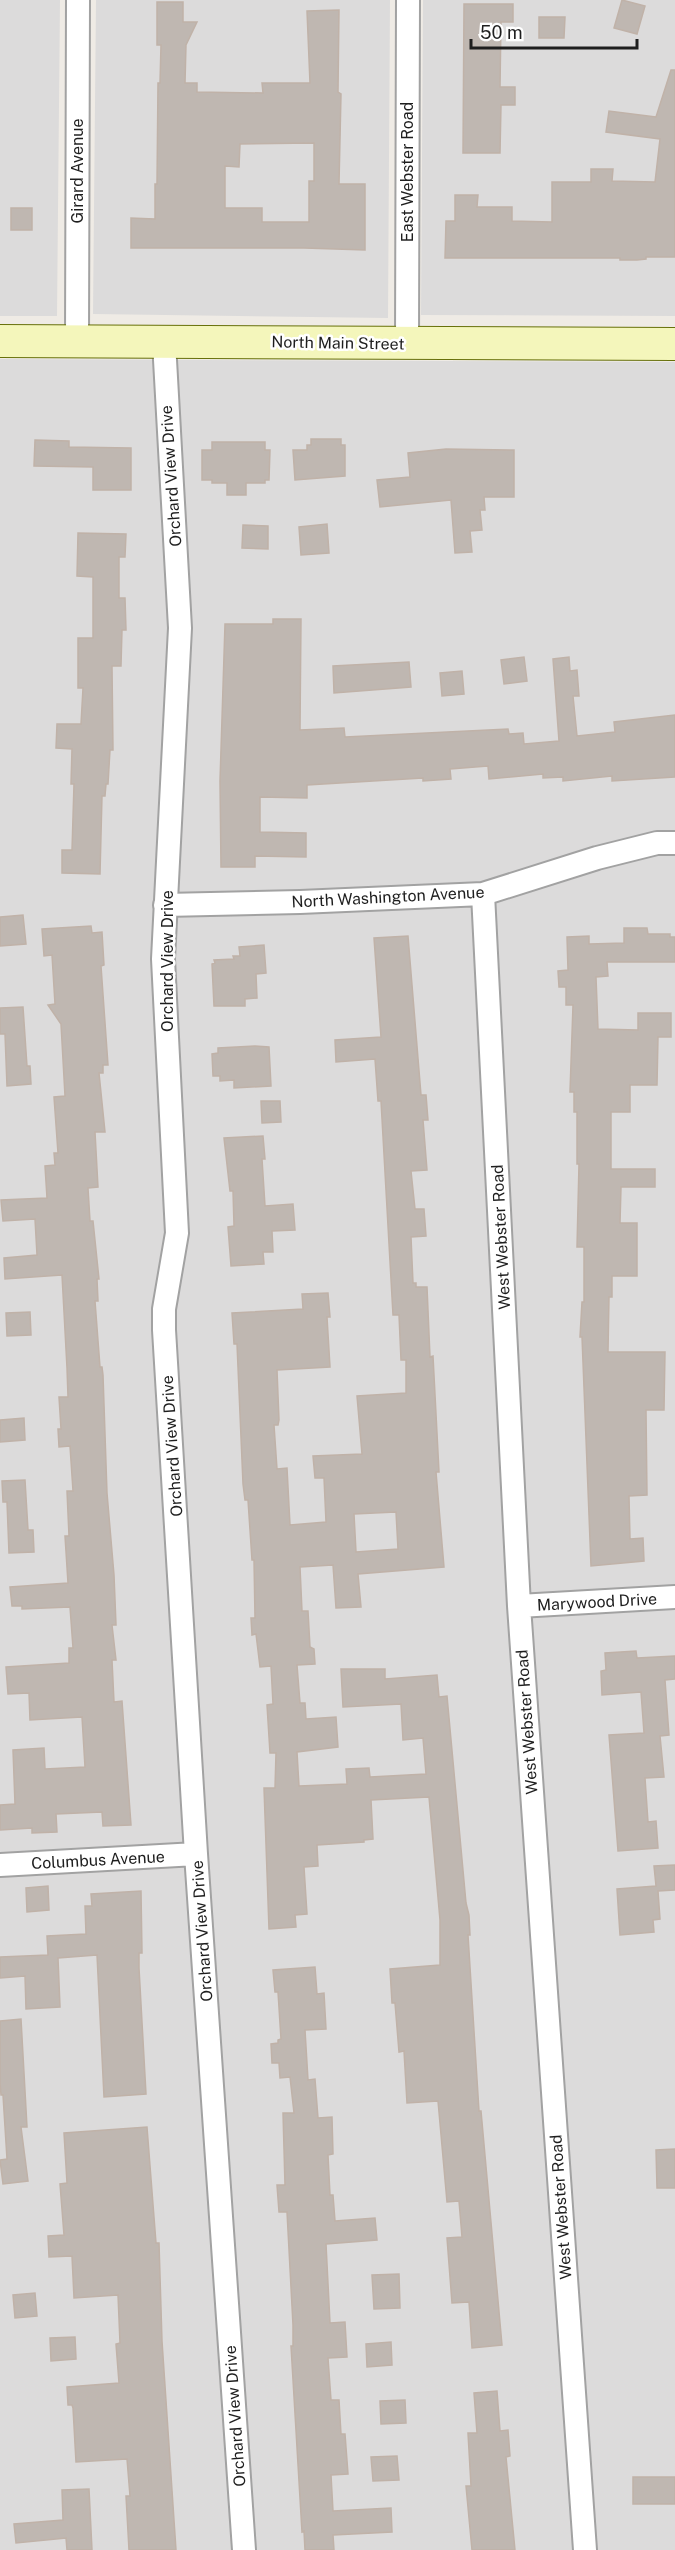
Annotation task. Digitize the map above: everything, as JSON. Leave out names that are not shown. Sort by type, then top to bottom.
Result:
[{"type":"main road","name":"North Main Street","points":[[0,341],[675,344]]},
{"type":"street","name":"Girard Avenue","points":[[76,342],[78,0]]},
{"type":"street","name":"East Webster Road","points":[[407,344],[408,0]]},
{"type":"street","name":"Orchard View Drive","points":[[164,342],[180,628],[165,905],[164,1000],[177,1233],[164,1309],[164,1330],[196,1854],[244,2550]]},
{"type":"street","name":"North Washington Avenue","points":[[165,905],[483,894],[597,858],[657,843],[675,843]]},
{"type":"street","name":"West Webster Road","points":[[483,894],[519,1606],[585,2550]]},
{"type":"street","name":"Marywood Drive","points":[[519,1606],[675,1597]]},
{"type":"street","name":"Columbus Avenue","points":[[0,1865],[196,1854]]},
{"type":"shaded area","points":[[0,0],[60,0],[57,316],[0,316]]},
{"type":"shaded area","points":[[96,0],[390,0],[388,318],[93,314]]},
{"type":"shaded area","points":[[423,0],[675,0],[675,316],[421,315]]},
{"type":"shaded area","points":[[0,359],[675,362],[675,2550],[0,2550]]},
{"type":"building","points":[[622,0],[645,6],[637,34],[614,28]]},
{"type":"building","points":[[157,2],[183,2],[183,22],[197,22],[186,45],[185,83],[197,83],[197,92],[263,93],[262,83],[310,83],[307,11],[339,10],[338,92],[341,94],[339,184],[365,184],[365,250],[131,248],[131,218],[155,219],[161,45],[157,45]],"holes":[[[314,143],[314,181],[309,181],[309,222],[262,222],[262,208],[225,208],[225,166],[239,167],[240,144]]]},
{"type":"building","points":[[464,4],[513,4],[513,22],[501,22],[500,87],[515,87],[515,105],[501,105],[500,153],[463,153]]},
{"type":"building","points":[[539,17],[565,17],[564,38],[539,38]]},
{"type":"building","points":[[671,70],[675,70],[675,257],[646,257],[646,259],[637,260],[620,260],[620,258],[445,258],[446,221],[455,221],[455,195],[478,195],[477,207],[512,207],[512,221],[552,222],[552,182],[591,182],[591,169],[613,169],[612,181],[655,182],[660,139],[606,132],[609,111],[656,117]]},
{"type":"building","points":[[11,208],[32,208],[32,230],[11,230]]},
{"type":"building","points":[[311,439],[341,439],[341,445],[345,445],[345,476],[295,480],[293,450],[307,450],[307,445],[311,445]]},
{"type":"building","points":[[35,440],[69,441],[69,447],[131,448],[131,490],[93,490],[93,467],[34,466]]},
{"type":"building","points":[[212,442],[265,442],[265,450],[270,450],[269,480],[265,480],[265,483],[246,483],[246,495],[227,495],[227,483],[202,480],[202,450],[212,450]]},
{"type":"building","points":[[446,449],[514,450],[514,497],[484,497],[485,510],[480,510],[482,530],[470,531],[472,552],[455,553],[451,500],[380,507],[377,480],[410,477],[408,453]]},
{"type":"building","points":[[327,524],[329,553],[301,555],[299,527]]},
{"type":"building","points":[[243,525],[268,526],[268,549],[242,548]]},
{"type":"building","points":[[78,533],[126,534],[125,557],[119,557],[119,598],[125,598],[126,630],[122,630],[121,666],[112,666],[113,750],[110,750],[108,784],[106,784],[105,796],[102,796],[100,874],[62,873],[62,850],[72,850],[74,784],[71,784],[72,749],[56,748],[57,724],[81,724],[83,688],[78,688],[78,638],[93,638],[93,577],[77,576]]},
{"type":"building","points":[[273,619],[301,619],[300,730],[344,728],[345,737],[508,729],[509,734],[523,733],[524,744],[559,741],[553,659],[569,657],[570,671],[577,670],[579,696],[573,696],[577,736],[615,732],[614,722],[675,715],[675,777],[612,781],[612,776],[563,781],[563,777],[543,778],[543,774],[489,779],[488,766],[450,769],[451,779],[423,781],[423,778],[307,785],[307,798],[260,797],[260,832],[306,833],[306,857],[255,856],[255,867],[221,867],[220,781],[225,624],[273,624]]},
{"type":"building","points":[[524,657],[527,681],[504,684],[501,660]]},
{"type":"building","points":[[409,662],[411,687],[334,693],[333,666]]},
{"type":"building","points":[[462,671],[464,694],[442,696],[440,673]]},
{"type":"building","points":[[23,915],[26,944],[0,946],[0,917]]},
{"type":"building","points":[[91,926],[92,933],[102,932],[104,965],[101,966],[108,1065],[103,1065],[103,1073],[99,1073],[105,1132],[95,1132],[98,1187],[88,1188],[90,1221],[93,1221],[99,1279],[97,1279],[98,1301],[95,1301],[100,1367],[102,1367],[103,1375],[107,1493],[114,1575],[116,1625],[112,1625],[116,1660],[112,1660],[114,1702],[122,1701],[131,1825],[103,1826],[102,1812],[56,1814],[57,1832],[32,1833],[32,1828],[0,1830],[0,1805],[15,1804],[13,1750],[44,1748],[45,1769],[85,1767],[82,1717],[30,1720],[29,1693],[8,1694],[6,1667],[69,1663],[69,1648],[73,1648],[70,1607],[22,1609],[22,1606],[12,1606],[10,1587],[68,1583],[65,1536],[69,1536],[67,1491],[73,1491],[70,1446],[59,1447],[58,1429],[61,1429],[59,1397],[68,1397],[67,1368],[62,1275],[5,1279],[4,1258],[37,1255],[35,1219],[3,1221],[1,1200],[47,1198],[45,1166],[55,1165],[54,1153],[58,1153],[54,1097],[65,1096],[61,1024],[48,1005],[55,1004],[52,955],[44,956],[42,929]]},
{"type":"building","points":[[624,928],[647,928],[648,934],[670,934],[670,937],[675,937],[675,962],[607,962],[608,976],[596,977],[598,1029],[638,1030],[638,1013],[671,1013],[671,1037],[658,1037],[657,1085],[630,1085],[630,1112],[611,1112],[611,1169],[655,1169],[655,1187],[621,1187],[620,1223],[637,1223],[637,1276],[612,1276],[612,1297],[609,1297],[608,1352],[665,1352],[664,1410],[646,1410],[647,1495],[629,1496],[630,1539],[643,1538],[644,1561],[591,1566],[582,1337],[580,1337],[582,1302],[584,1302],[584,1247],[577,1247],[579,1164],[577,1164],[577,1112],[574,1112],[574,1092],[570,1092],[573,1005],[566,1005],[566,987],[559,987],[558,971],[568,970],[567,937],[589,936],[589,944],[624,943]]},
{"type":"building","points":[[408,936],[421,1095],[426,1095],[428,1120],[423,1120],[427,1170],[411,1171],[415,1209],[424,1209],[426,1236],[411,1237],[413,1283],[416,1283],[416,1287],[427,1287],[439,1472],[436,1472],[444,1567],[358,1574],[361,1607],[336,1608],[333,1565],[300,1567],[302,1611],[308,1611],[310,1647],[314,1649],[315,1664],[297,1665],[300,1703],[305,1703],[306,1719],[336,1717],[338,1747],[297,1752],[299,1786],[347,1784],[346,1769],[369,1768],[370,1777],[426,1774],[423,1738],[403,1740],[401,1704],[343,1707],[341,1669],[385,1669],[385,1679],[437,1675],[439,1697],[447,1696],[469,1915],[470,1935],[468,1935],[479,2111],[481,2111],[502,2345],[472,2348],[469,2302],[452,2303],[447,2238],[462,2237],[459,2201],[447,2202],[438,2101],[407,2103],[404,2051],[399,2052],[395,2003],[392,2003],[390,1969],[440,1965],[440,1920],[429,1797],[371,1800],[373,1839],[364,1840],[364,1842],[317,1845],[318,1866],[304,1867],[307,1914],[295,1915],[296,1927],[269,1929],[264,1788],[275,1788],[276,1753],[270,1753],[267,1705],[273,1704],[271,1666],[260,1667],[256,1634],[252,1635],[251,1618],[255,1618],[254,1560],[252,1560],[248,1500],[245,1500],[243,1484],[237,1344],[234,1344],[232,1313],[303,1309],[302,1294],[328,1293],[330,1367],[277,1370],[279,1420],[278,1425],[274,1425],[277,1469],[287,1468],[290,1525],[326,1522],[324,1478],[315,1478],[313,1456],[362,1454],[357,1396],[406,1393],[406,1360],[401,1360],[399,1315],[393,1315],[381,1101],[378,1101],[375,1059],[336,1062],[335,1040],[381,1037],[374,938]],"holes":[[[396,1512],[398,1549],[356,1552],[354,1514]]]},
{"type":"building","points":[[264,945],[266,973],[256,974],[257,998],[245,999],[245,1006],[214,1006],[212,964],[215,963],[214,960],[234,959],[233,956],[240,956],[239,947]]},
{"type":"building","points":[[23,1007],[27,1066],[30,1066],[31,1084],[7,1086],[5,1034],[0,1034],[0,1008]]},
{"type":"building","points":[[269,1047],[271,1086],[234,1088],[234,1080],[220,1081],[220,1076],[213,1076],[212,1054],[218,1053],[218,1048]]},
{"type":"building","points":[[261,1101],[280,1101],[281,1122],[262,1123]]},
{"type":"building","points":[[263,1136],[265,1206],[293,1204],[295,1230],[272,1231],[273,1252],[263,1252],[264,1264],[231,1266],[228,1227],[234,1226],[233,1191],[230,1191],[224,1138]]},
{"type":"building","points":[[30,1312],[31,1335],[7,1336],[6,1313]]},
{"type":"building","points":[[24,1418],[25,1440],[0,1442],[0,1420]]},
{"type":"building","points":[[25,1480],[28,1530],[33,1530],[34,1552],[9,1553],[7,1502],[3,1502],[2,1481]]},
{"type":"building","points":[[636,1651],[637,1658],[675,1656],[675,1679],[665,1680],[669,1735],[660,1736],[664,1777],[645,1778],[648,1822],[656,1821],[658,1848],[618,1851],[609,1735],[644,1733],[641,1692],[602,1695],[601,1671],[606,1670],[605,1653]]},
{"type":"building","points":[[675,1865],[675,1890],[658,1891],[660,1919],[653,1920],[654,1932],[620,1935],[617,1889],[656,1886],[654,1866]]},
{"type":"building","points":[[48,1886],[49,1910],[27,1912],[26,1888]]},
{"type":"building","points":[[141,1891],[142,1953],[139,1953],[139,1968],[146,2094],[104,2097],[97,1955],[58,1958],[60,2007],[26,2009],[25,1976],[0,1978],[0,1957],[48,1955],[47,1936],[86,1934],[85,1906],[92,1906],[91,1894]]},
{"type":"building","points":[[315,1967],[317,1994],[324,1993],[326,2029],[305,2030],[308,2080],[315,2079],[318,2118],[332,2117],[333,2154],[328,2155],[330,2195],[333,2195],[335,2221],[375,2218],[377,2240],[326,2244],[330,2323],[345,2322],[347,2357],[328,2358],[331,2400],[339,2400],[341,2434],[345,2434],[348,2474],[331,2475],[333,2511],[391,2508],[392,2532],[333,2535],[334,2550],[305,2550],[304,2531],[302,2532],[291,2346],[293,2346],[293,2325],[287,2212],[279,2212],[277,2185],[285,2185],[283,2113],[294,2113],[290,2077],[280,2078],[279,2063],[272,2063],[271,2044],[278,2043],[281,2039],[278,1992],[275,1992],[273,1970]]},
{"type":"building","points":[[21,2019],[27,2127],[21,2127],[28,2181],[3,2184],[0,2160],[7,2159],[3,2095],[1,2095],[0,2083],[0,2021]]},
{"type":"building","points":[[147,2127],[156,2243],[159,2243],[162,2341],[176,2550],[129,2550],[126,2496],[130,2496],[127,2459],[76,2462],[73,2408],[72,2405],[68,2405],[67,2387],[119,2383],[116,2344],[120,2343],[118,2295],[74,2298],[72,2256],[49,2257],[48,2236],[64,2235],[60,2184],[67,2183],[64,2133]]},
{"type":"building","points":[[675,2149],[675,2188],[657,2188],[656,2150]]},
{"type":"building","points":[[399,2274],[400,2308],[374,2309],[372,2275]]},
{"type":"building","points":[[35,2293],[37,2316],[15,2318],[13,2295]]},
{"type":"building","points":[[75,2337],[76,2359],[51,2361],[50,2338]]},
{"type":"building","points":[[391,2342],[392,2365],[367,2367],[366,2344]]},
{"type":"building","points":[[497,2391],[500,2431],[508,2430],[510,2456],[506,2457],[515,2550],[472,2550],[466,2486],[471,2486],[468,2433],[477,2433],[474,2393]]},
{"type":"building","points":[[405,2400],[406,2423],[381,2424],[380,2401]]},
{"type":"building","points":[[397,2456],[399,2480],[373,2481],[371,2457]]},
{"type":"building","points":[[633,2477],[675,2477],[675,2504],[633,2504]]},
{"type":"building","points":[[89,2489],[92,2550],[67,2550],[66,2538],[16,2543],[14,2524],[63,2520],[62,2490]]}]
